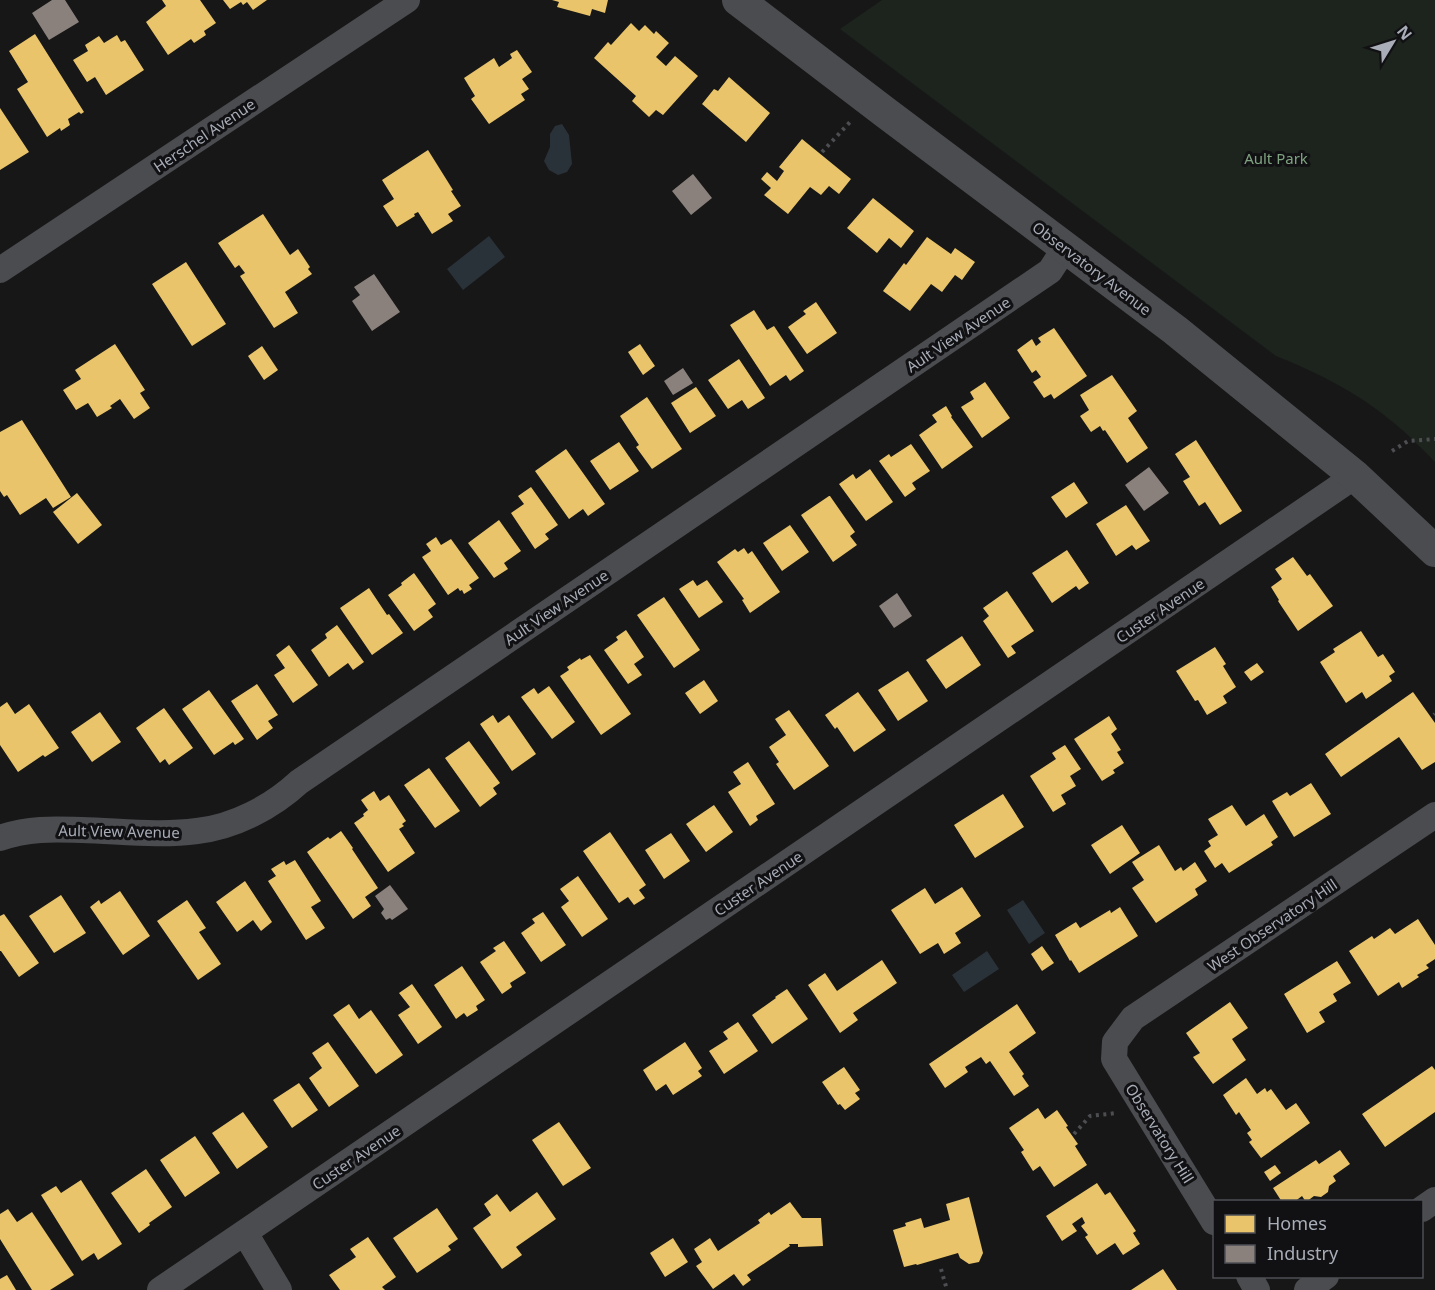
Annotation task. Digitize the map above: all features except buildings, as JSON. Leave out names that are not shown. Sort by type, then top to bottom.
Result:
[{"type":"street","name":"Herschel Avenue","points":[[0,270],[407,0]]},
{"type":"street","name":"Observatory Avenue","points":[[738,0],[1174,330],[1355,476],[1435,551]]},
{"type":"street","name":"Ault View Avenue","points":[[0,838],[13,833],[41,829],[175,833],[200,831],[236,821],[269,805],[299,782],[1050,271],[1065,248]]},
{"type":"street","name":"Custer Avenue","points":[[160,1290],[1355,476]]},
{"type":"street","name":"West Observatory Hill","points":[[1115,1042],[1133,1018],[1435,815]]},
{"type":"street","name":"Observatory Hill","points":[[1115,1042],[1114,1059],[1213,1219]]},
{"type":"street","points":[[244,1233],[279,1290]]},
{"type":"street","points":[[1307,1290],[1323,1278]]},
{"type":"path","points":[[822,152],[850,121]]},
{"type":"path","points":[[1392,451],[1408,441],[1435,439]]},
{"type":"path","points":[[1074,1134],[1090,1116],[1116,1113],[1125,1117]]},
{"type":"path","points":[[941,1269],[947,1290]]},
{"type":"green space","name":"Ault Park","points":[[882,0],[1435,0],[1435,462],[1381,412],[1338,385],[1276,356],[840,29]]},
{"type":"shaded area","points":[[562,124],[569,135],[572,164],[567,172],[558,175],[549,170],[544,161],[550,147],[550,134],[555,126]]},
{"type":"shaded area","points":[[489,236],[505,257],[463,290],[447,269]]},
{"type":"shaded area","points":[[1023,900],[1045,933],[1029,944],[1007,910]]},
{"type":"shaded area","points":[[987,951],[999,969],[964,992],[952,975]]}]
